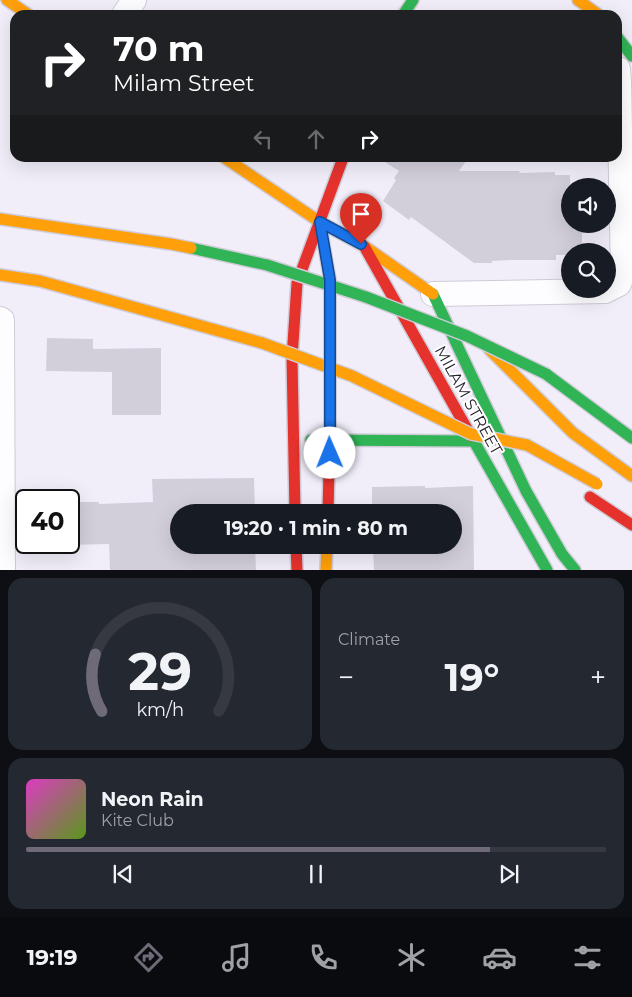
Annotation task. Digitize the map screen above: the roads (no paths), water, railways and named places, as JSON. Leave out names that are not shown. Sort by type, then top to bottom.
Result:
[{"type":"main road","points":[[7,0],[22,10]]},
{"type":"main road","points":[[578,0],[592,10]]},
{"type":"main road","points":[[622,43],[632,56]]},
{"type":"main road","points":[[231,162],[320,222],[364,246],[433,294],[573,433],[632,476]]},
{"type":"main road","points":[[295,504],[292,358],[297,283],[342,162]]},
{"type":"main road","points":[[0,219],[171,244],[267,265],[366,297],[467,336],[546,374],[626,419]]},
{"type":"main road","points":[[320,222],[330,280],[328,504]]},
{"type":"main road","name":"MILAM STREET","points":[[364,246],[547,570]]},
{"type":"main road","points":[[0,276],[40,281],[262,343],[352,376],[522,461]]},
{"type":"main road","points":[[433,294],[526,491],[562,554],[575,570]]},
{"type":"main road","points":[[546,374],[632,438]]},
{"type":"main road","points":[[292,440],[473,438],[527,445],[602,486]]},
{"type":"main road","points":[[585,494],[632,525]]},
{"type":"main road","points":[[296,554],[297,570]]},
{"type":"main road","points":[[326,570],[327,554]]},
{"type":"street","points":[[433,294],[606,291],[619,284],[623,273],[621,162]]},
{"type":"street","points":[[1,320],[3,570]]}]
